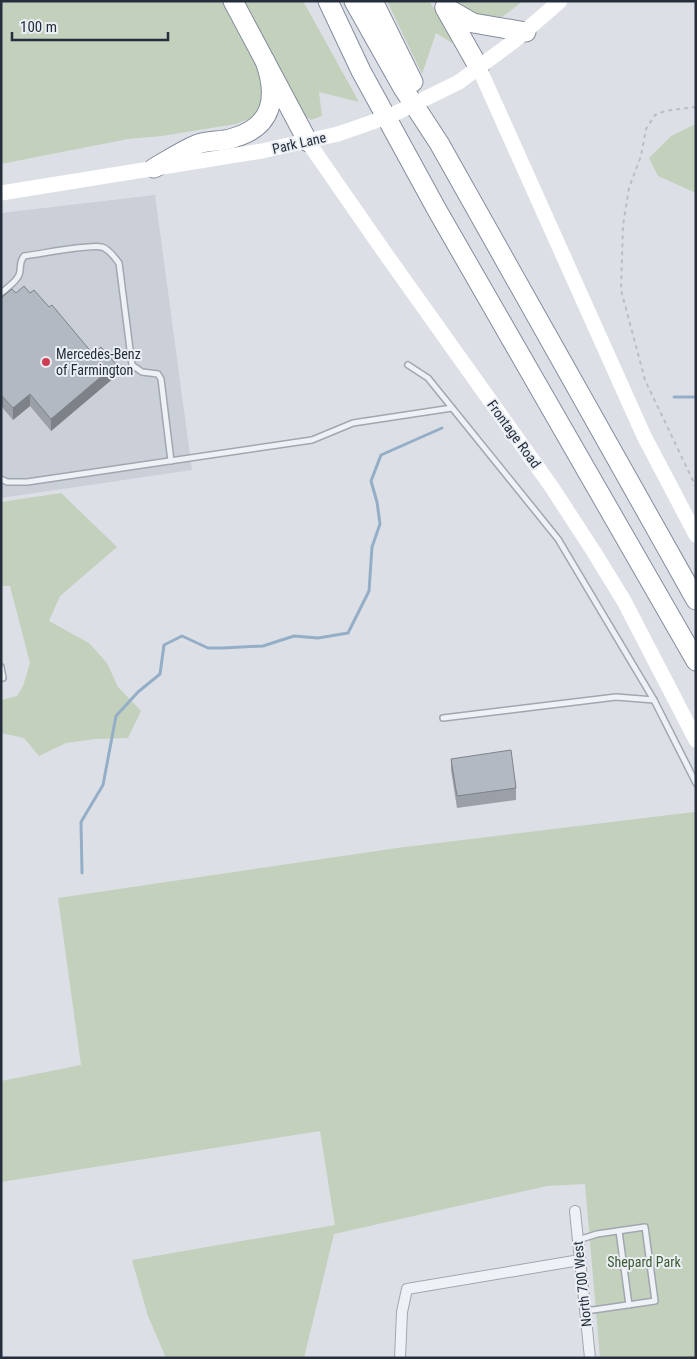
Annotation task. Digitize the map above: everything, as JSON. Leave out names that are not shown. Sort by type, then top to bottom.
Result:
[{"type":"highway","points":[[233,1],[308,142]]},
{"type":"highway","points":[[314,1],[361,71]]},
{"type":"highway","points":[[328,1],[361,71],[442,218],[696,661]]},
{"type":"highway","points":[[354,1],[403,88],[439,143],[696,600]]},
{"type":"highway","points":[[373,1],[413,83],[439,143]]},
{"type":"highway","points":[[443,4],[473,24],[526,32]]},
{"type":"highway","points":[[443,4],[479,68]]},
{"type":"highway","points":[[154,168],[200,144],[223,141],[241,135],[261,122],[269,109],[273,92],[265,61]]},
{"type":"highway","points":[[654,588],[696,673]]},
{"type":"main road","name":"Park Lane","points":[[1,193],[244,154],[308,142],[338,134],[390,116],[459,82],[526,32],[560,1]]},
{"type":"main road","points":[[479,68],[644,436],[696,535]]},
{"type":"main road","name":"Frontage Road","points":[[308,142],[551,486],[594,552],[624,601],[696,740]]},
{"type":"street","name":"North 700 West","points":[[575,1211],[590,1358]]},
{"type":"street","points":[[400,1358],[402,1312],[408,1289],[580,1260]]},
{"type":"lane","points":[[1,293],[19,275],[20,262],[24,256],[90,247],[104,248],[112,254],[119,263],[132,365],[142,372],[158,374],[161,379],[171,461]]},
{"type":"lane","points":[[408,365],[428,378],[558,539],[654,700],[696,783]]},
{"type":"lane","points":[[1,479],[7,482],[27,482],[312,440],[353,423],[452,408]]},
{"type":"lane","points":[[1,667],[3,678],[1,678]]},
{"type":"lane","points":[[443,718],[616,697],[654,700]]},
{"type":"lane","points":[[578,1240],[597,1234],[645,1227],[655,1301],[585,1311]]},
{"type":"lane","points":[[618,1231],[628,1305]]},
{"type":"path","points":[[696,107],[665,111],[655,115],[646,129],[641,156],[629,188],[622,225],[620,290],[645,380],[696,487]]},
{"type":"shaded area","points":[[155,195],[192,470],[1,498],[1,213]]},
{"type":"green space","points":[[1,1],[225,1],[263,81],[261,104],[253,117],[236,124],[162,136],[128,139],[1,164]]},
{"type":"green space","points":[[243,1],[303,1],[359,102],[319,92],[322,116],[311,120],[306,117]]},
{"type":"green space","points":[[387,1],[429,1],[451,34],[452,43],[436,33],[422,74]]},
{"type":"green space","points":[[454,1],[523,1],[497,19],[485,20]]},
{"type":"green space","points":[[696,124],[696,193],[658,176],[649,158],[671,136]]},
{"type":"green space","points":[[61,493],[117,547],[60,596],[49,621],[89,643],[107,663],[118,687],[141,711],[128,738],[96,739],[66,743],[39,756],[24,738],[1,733],[1,700],[17,696],[23,686],[30,663],[10,586],[1,586],[1,502]]},
{"type":"green space","name":"Shepard Park","points":[[696,813],[696,1358],[600,1358],[585,1184],[547,1186],[334,1234],[304,1358],[166,1358],[148,1316],[132,1260],[335,1225],[320,1131],[1,1182],[1,1081],[81,1065],[58,898],[397,848]]},
{"type":"building","name":"Mercedes-Benz of Farmington","points":[[24,286],[30,293],[34,290],[49,307],[52,305],[93,354],[101,347],[116,364],[51,419],[30,394],[13,408],[1,395],[1,298],[12,289],[16,293]]},
{"type":"building","points":[[511,750],[516,788],[457,796],[451,759]]},
{"type":"waterway","points":[[674,397],[696,397]]},
{"type":"waterway","points":[[82,873],[81,822],[103,785],[116,716],[138,692],[160,674],[164,645],[182,636],[208,648],[223,648],[263,646],[294,636],[318,638],[348,633],[369,591],[372,547],[380,524],[377,502],[371,481],[381,455],[442,428]]},
{"type":"place","name":"Mercedes-Benz of Farmington","points":[[46,362]]}]
